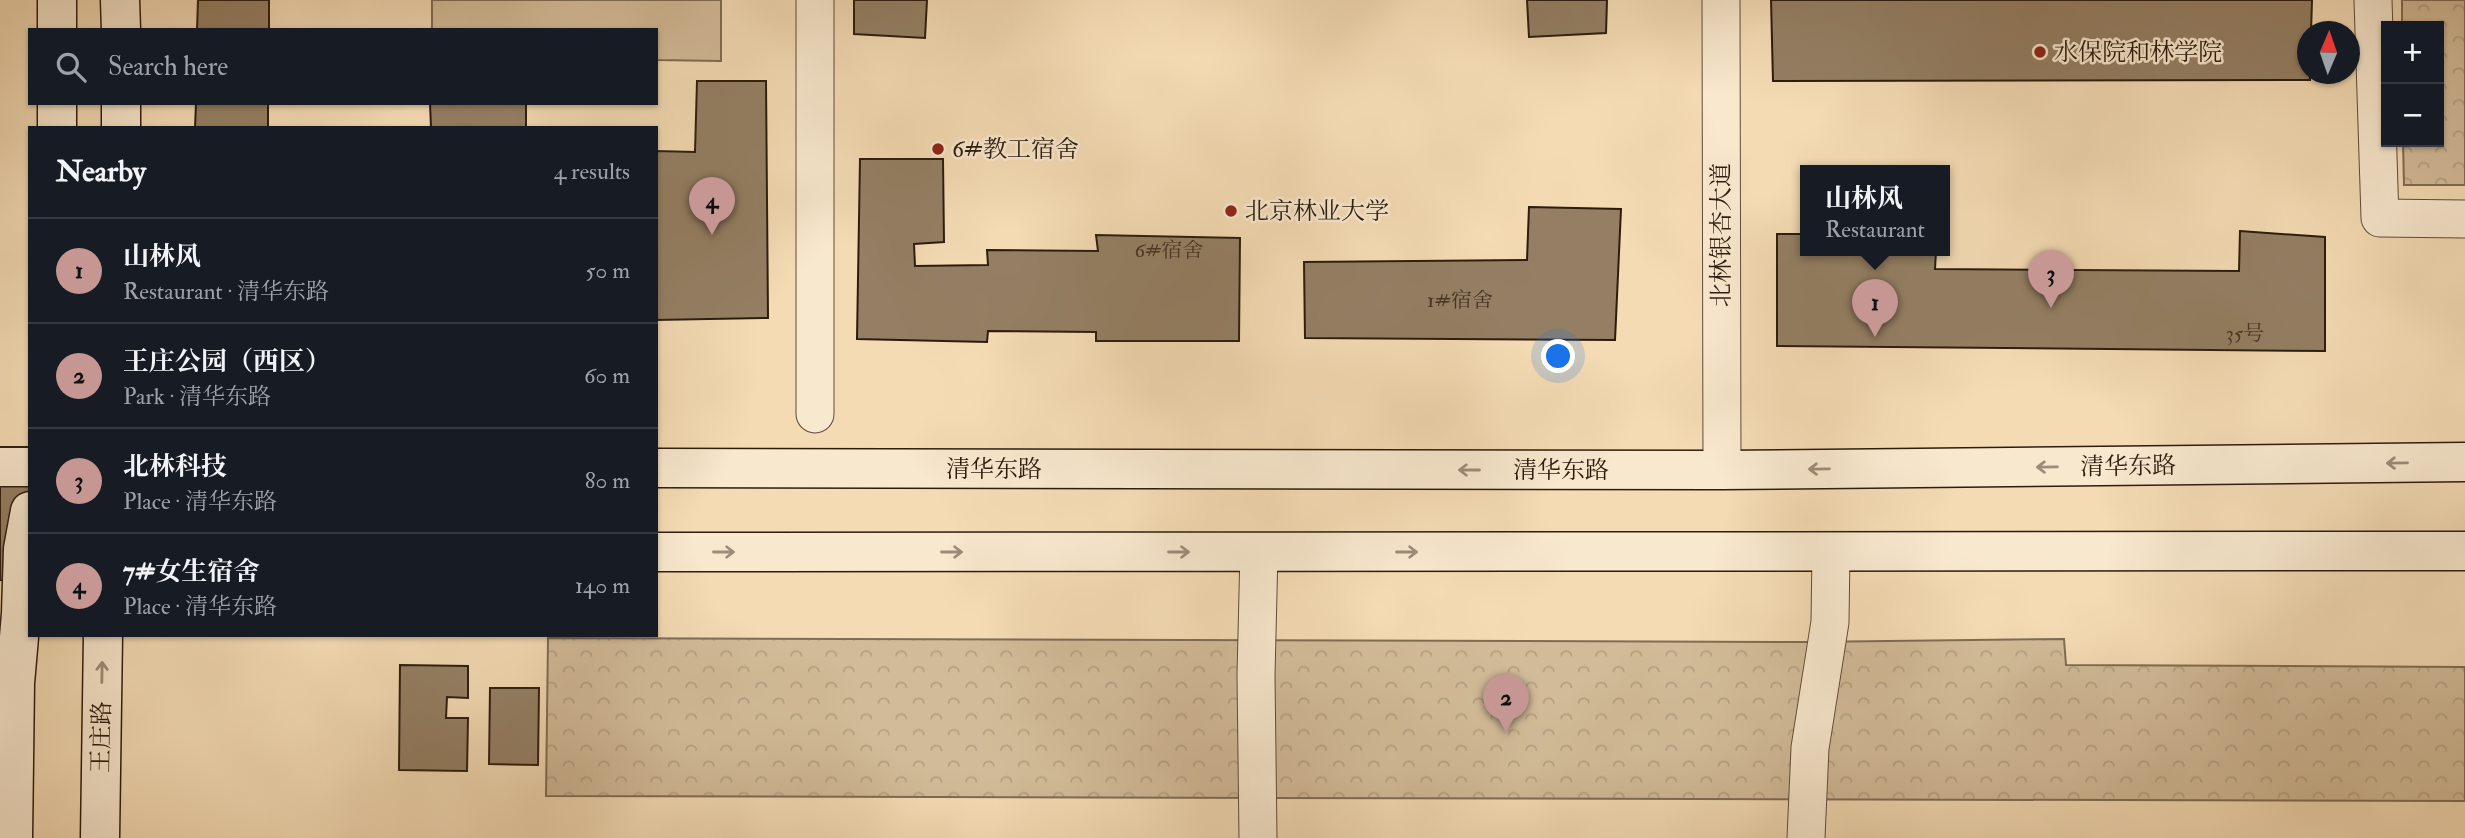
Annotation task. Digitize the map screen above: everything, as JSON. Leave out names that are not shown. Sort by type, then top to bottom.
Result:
[{"type":"main road","points":[[57,0],[57,28]]},
{"type":"main road","points":[[120,0],[121,28]]},
{"type":"main road","points":[[57,105],[57,126]]},
{"type":"main road","points":[[121,105],[121,126]]},
{"type":"main road","name":"清华东路","points":[[658,468],[1722,470],[2465,462]]},
{"type":"main road","points":[[0,467],[28,467]]},
{"type":"main road","points":[[13,838],[15,683],[21,614],[17,550],[28,518]]},
{"type":"main road","points":[[658,551],[2465,551]]},
{"type":"main road","name":"王庄路","points":[[100,838],[103,637]]},
{"type":"street","points":[[815,0],[815,414]]},
{"type":"street","name":"北林银杏大道","points":[[1721,0],[1722,470]]},
{"type":"street","points":[[2374,0],[2380,218],[2465,219]]},
{"type":"street","points":[[1258,838],[1256,675],[1259,552]]},
{"type":"street","points":[[1806,838],[1810,748],[1830,622],[1831,552]]},
{"type":"green space","points":[[432,0],[721,0],[721,61],[658,60],[658,28],[432,28]]},
{"type":"green space","points":[[2402,0],[2465,0],[2465,185],[2404,185],[2403,147],[2444,147],[2444,21],[2402,21]]},
{"type":"green space","points":[[548,638],[1805,642],[2064,639],[2066,665],[2465,667],[2465,801],[546,796]]},
{"type":"building","points":[[198,0],[269,0],[269,28],[197,28]]},
{"type":"building","points":[[854,0],[927,0],[925,38],[854,34]]},
{"type":"building","points":[[1527,0],[1607,0],[1606,33],[1529,37]]},
{"type":"building","name":"水保院和林学院","points":[[1771,0],[2312,0],[2311,21],[2297,21],[2297,80],[1773,81]]},
{"type":"building","points":[[697,81],[766,81],[768,318],[658,320],[658,151],[695,152]]},
{"type":"building","points":[[196,105],[268,105],[268,126],[195,126]]},
{"type":"building","points":[[430,105],[526,105],[526,126],[431,126]]},
{"type":"building","points":[[860,159],[943,159],[944,242],[914,244],[915,266],[988,265],[987,250],[1098,251],[1096,235],[1240,238],[1239,341],[1096,341],[1096,332],[988,331],[987,342],[857,339]]},
{"type":"building","points":[[1529,207],[1621,209],[1615,340],[1305,338],[1304,262],[1527,260]]},
{"type":"building","points":[[2240,231],[2325,237],[2325,351],[1777,346],[1777,234],[1800,234],[1800,256],[1936,256],[1935,269],[2239,271]]},
{"type":"building","points":[[0,447],[28,447],[28,581],[0,580]]},
{"type":"building","points":[[400,665],[468,666],[468,698],[447,697],[446,718],[468,718],[467,771],[399,770]]},
{"type":"building","points":[[490,688],[539,688],[538,765],[489,764]]},
{"type":"place","name":"水保院和林学院","points":[[2040,52]]},
{"type":"place","name":"6#教工宿舍","points":[[938,149]]},
{"type":"place","name":"北京林业大学","points":[[1231,211]]},
{"type":"place","name":"7#女生宿舍","points":[[712,235]]},
{"type":"place","name":"北林科技","points":[[2051,308]]},
{"type":"place","name":"山林风","points":[[1875,337]]},
{"type":"place","name":"王庄公园（西区）","points":[[1506,732]]}]
